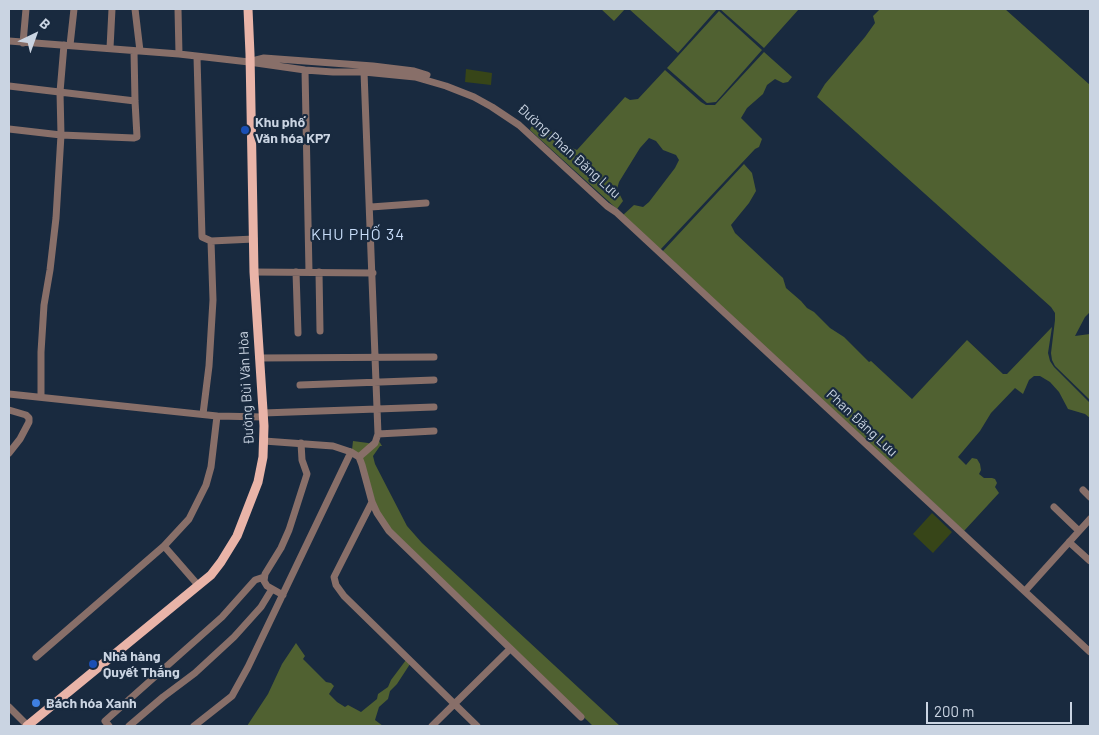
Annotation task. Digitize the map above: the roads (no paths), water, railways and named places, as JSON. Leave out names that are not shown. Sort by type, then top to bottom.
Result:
[{"type":"main road","name":"Đường Bùi Văn Hòa","points":[[28,726],[211,575],[221,562],[244,521],[258,482],[264,441],[264,415],[254,272],[248,9]]},
{"type":"street","points":[[23,42],[26,9]]},
{"type":"street","points":[[40,396],[40,352],[43,313],[56,218],[61,135],[60,92],[74,9]]},
{"type":"street","points":[[110,48],[112,9]]},
{"type":"street","points":[[9,129],[61,135],[134,138],[137,136],[135,9]]},
{"type":"street","points":[[178,9],[179,54]]},
{"type":"street","points":[[9,41],[179,54],[249,62]]},
{"type":"street","points":[[197,56],[202,236],[211,241],[254,239]]},
{"type":"street","name":"Đường Phan Đăng Lưu","points":[[249,62],[264,58],[373,66],[414,71],[435,80]]},
{"type":"street","name":"Đường Phan Đăng Lưu","points":[[249,62],[305,70],[364,72],[415,77],[461,87],[498,105],[548,147],[612,206],[616,212]]},
{"type":"street","points":[[305,70],[309,272]]},
{"type":"street","points":[[358,457],[375,443],[378,434],[371,207],[364,72]]},
{"type":"street","points":[[9,86],[135,101]]},
{"type":"street","points":[[371,207],[426,202]]},
{"type":"street","name":"Phan Đăng Lưu","points":[[616,212],[1090,652]]},
{"type":"street","points":[[203,414],[214,300],[211,241]]},
{"type":"street","points":[[254,272],[373,273]]},
{"type":"street","points":[[296,272],[298,332]]},
{"type":"street","points":[[319,272],[320,331]]},
{"type":"street","points":[[259,358],[434,356]]},
{"type":"street","points":[[300,385],[434,380]]},
{"type":"street","points":[[9,394],[217,416],[434,407]]},
{"type":"street","points":[[9,410],[26,415],[29,418],[29,422],[20,439],[9,453]]},
{"type":"street","points":[[36,657],[164,546],[189,519],[206,484],[214,450],[217,416]]},
{"type":"street","points":[[378,434],[434,431]]},
{"type":"street","points":[[264,441],[333,446],[351,452],[358,457],[372,502],[389,532],[580,717]]},
{"type":"street","points":[[283,595],[265,584],[264,577],[289,530],[307,474],[302,460],[301,443]]},
{"type":"street","points":[[194,726],[232,696],[283,595],[351,452]]},
{"type":"street","points":[[1083,490],[1090,497]]},
{"type":"street","points":[[372,502],[334,578],[336,585],[344,596],[477,726]]},
{"type":"street","points":[[1054,507],[1079,531]]},
{"type":"street","points":[[1025,591],[1090,519]]},
{"type":"street","points":[[1069,542],[1090,561]]},
{"type":"street","points":[[164,546],[198,585]]},
{"type":"street","points":[[105,725],[222,617],[255,580],[264,577]]},
{"type":"street","points":[[129,726],[195,673],[234,637],[261,607],[272,589]]},
{"type":"street","points":[[432,726],[510,649]]},
{"type":"street","points":[[9,707],[28,726]]},
{"type":"place","name":"Khu phố Văn hóa KP7","points":[[245,130]]},
{"type":"place","name":"Nhà hàng Quyết Thắng","points":[[93,664]]},
{"type":"place","name":"Bách hóa Xanh","points":[[36,703]]},
{"type":"district","name":"KHU PHỐ 34","points":[[358,235]]}]
